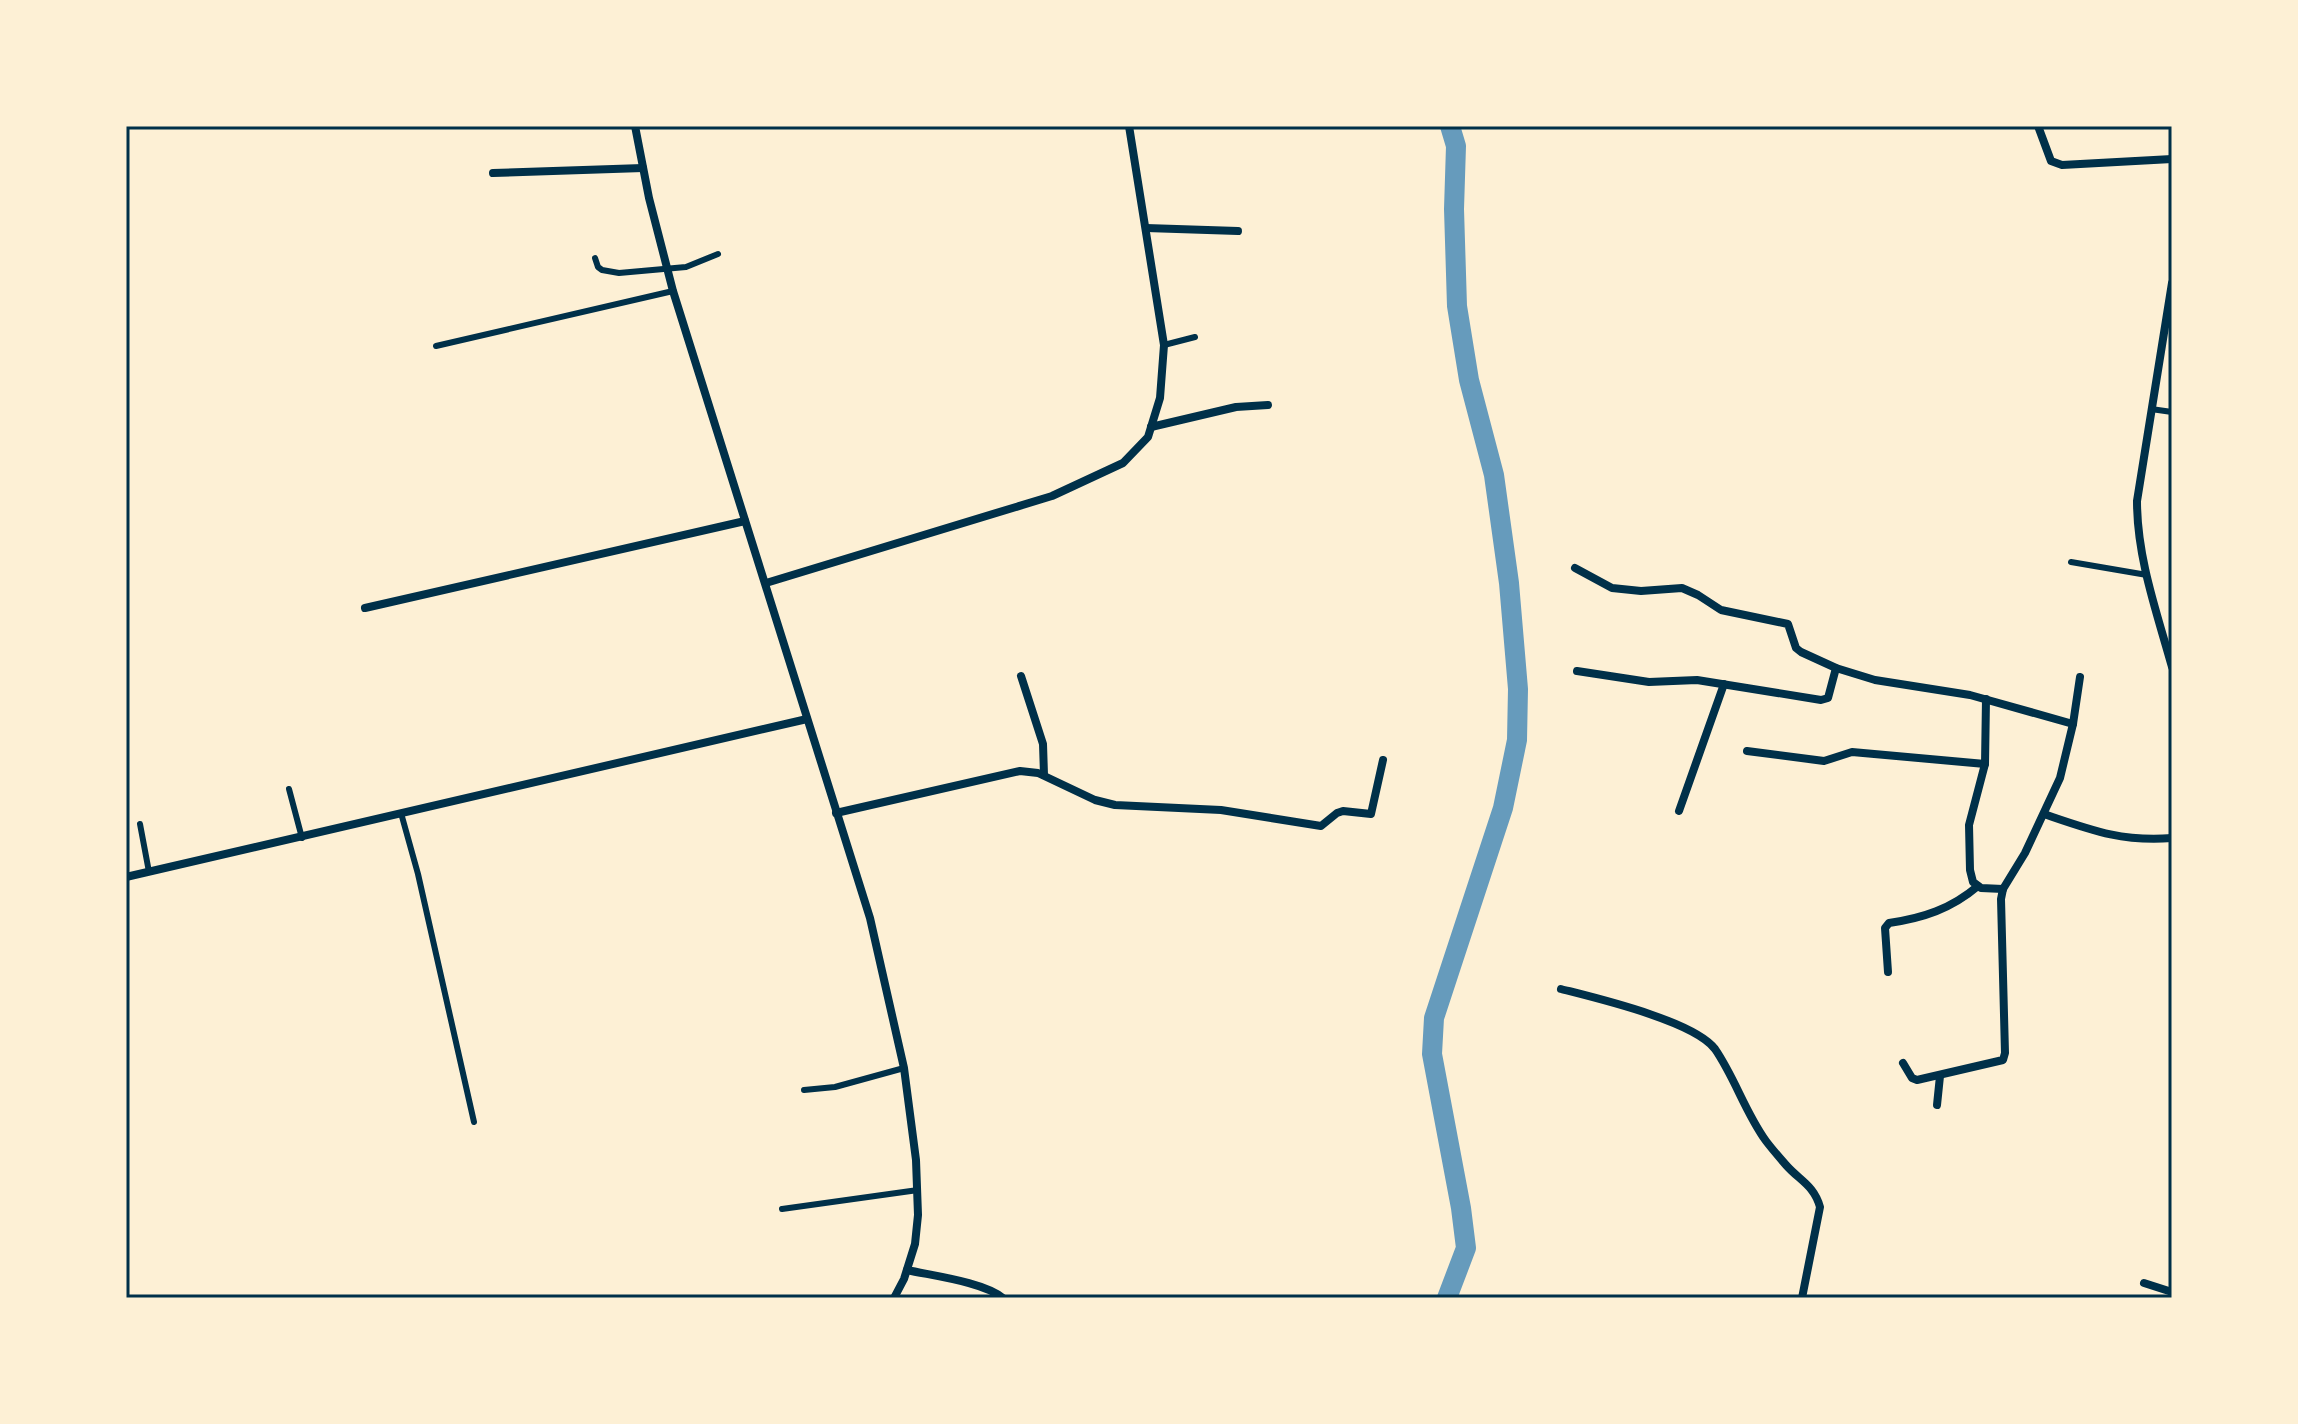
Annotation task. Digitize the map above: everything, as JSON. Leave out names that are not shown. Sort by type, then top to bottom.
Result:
[{"type":"street","points":[[635,126],[673,291],[870,918],[904,1068],[918,1190],[915,1244],[894,1298]]},
{"type":"street","points":[[766,583],[1052,496],[1123,463],[1148,437],[1160,398],[1164,345],[1129,126]]},
{"type":"street","points":[[2038,126],[2051,161],[2062,165],[2172,159]]},
{"type":"street","points":[[493,173],[643,168]]},
{"type":"street","points":[[1146,228],[1238,231]]},
{"type":"street","points":[[2172,283],[2137,501],[2137,521],[2147,575],[2172,667]]},
{"type":"street","points":[[1151,427],[1236,407],[1268,405]]},
{"type":"street","points":[[365,608],[745,521]]},
{"type":"street","points":[[1575,568],[1612,588],[1626,591],[1682,588],[1721,610],[1788,624],[1796,648],[1836,668],[1875,680],[1986,699],[2073,724]]},
{"type":"street","points":[[1577,671],[1649,682],[1697,680],[1826,700],[1833,687],[1836,668]]},
{"type":"street","points":[[1021,676],[1043,744],[1044,775]]},
{"type":"street","points":[[1903,1063],[1912,1078],[1923,1080],[2003,1060],[2003,889],[2060,778],[2080,677]]},
{"type":"street","points":[[1679,811],[1724,684]]},
{"type":"street","points":[[1986,699],[1985,764],[1968,836],[1970,870],[1973,882],[1978,886],[1989,890],[2003,889]]},
{"type":"street","points":[[126,877],[807,719]]},
{"type":"street","points":[[1747,751],[1824,761],[1852,752],[1985,764]]},
{"type":"street","points":[[836,813],[1020,771],[1044,775],[1095,800],[1115,805],[1221,810],[1321,826],[1343,811],[1371,814],[1383,760]]},
{"type":"street","points":[[2044,814],[2128,839],[2172,838]]},
{"type":"street","points":[[1888,972],[1885,932],[1889,923],[1919,919],[1946,908],[1978,886]]},
{"type":"street","points":[[1561,989],[1614,1002],[1653,1016],[1712,1045],[1734,1079],[1749,1114],[1765,1139],[1787,1167],[1807,1182],[1816,1194],[1820,1207],[1802,1298]]},
{"type":"street","points":[[1937,1105],[1940,1076]]},
{"type":"street","points":[[907,1270],[996,1292],[1003,1298]]},
{"type":"street","points":[[2144,1283],[2172,1292]]},
{"type":"lane","points":[[595,258],[598,267],[609,272],[692,266],[718,254]]},
{"type":"lane","points":[[436,346],[673,291]]},
{"type":"lane","points":[[1164,345],[1195,337]]},
{"type":"lane","points":[[2151,409],[2172,412]]},
{"type":"lane","points":[[2071,562],[2147,575]]},
{"type":"lane","points":[[289,789],[302,838]]},
{"type":"lane","points":[[401,813],[418,874],[474,1122]]},
{"type":"lane","points":[[140,824],[149,872]]},
{"type":"lane","points":[[804,1090],[835,1087],[904,1068]]},
{"type":"lane","points":[[782,1209],[918,1190]]},
{"type":"waterway","points":[[1447,1298],[1466,1248],[1432,1054],[1434,1018],[1503,808],[1517,740],[1518,689],[1509,583],[1494,475],[1469,380],[1457,306],[1456,146],[1450,126]]}]
